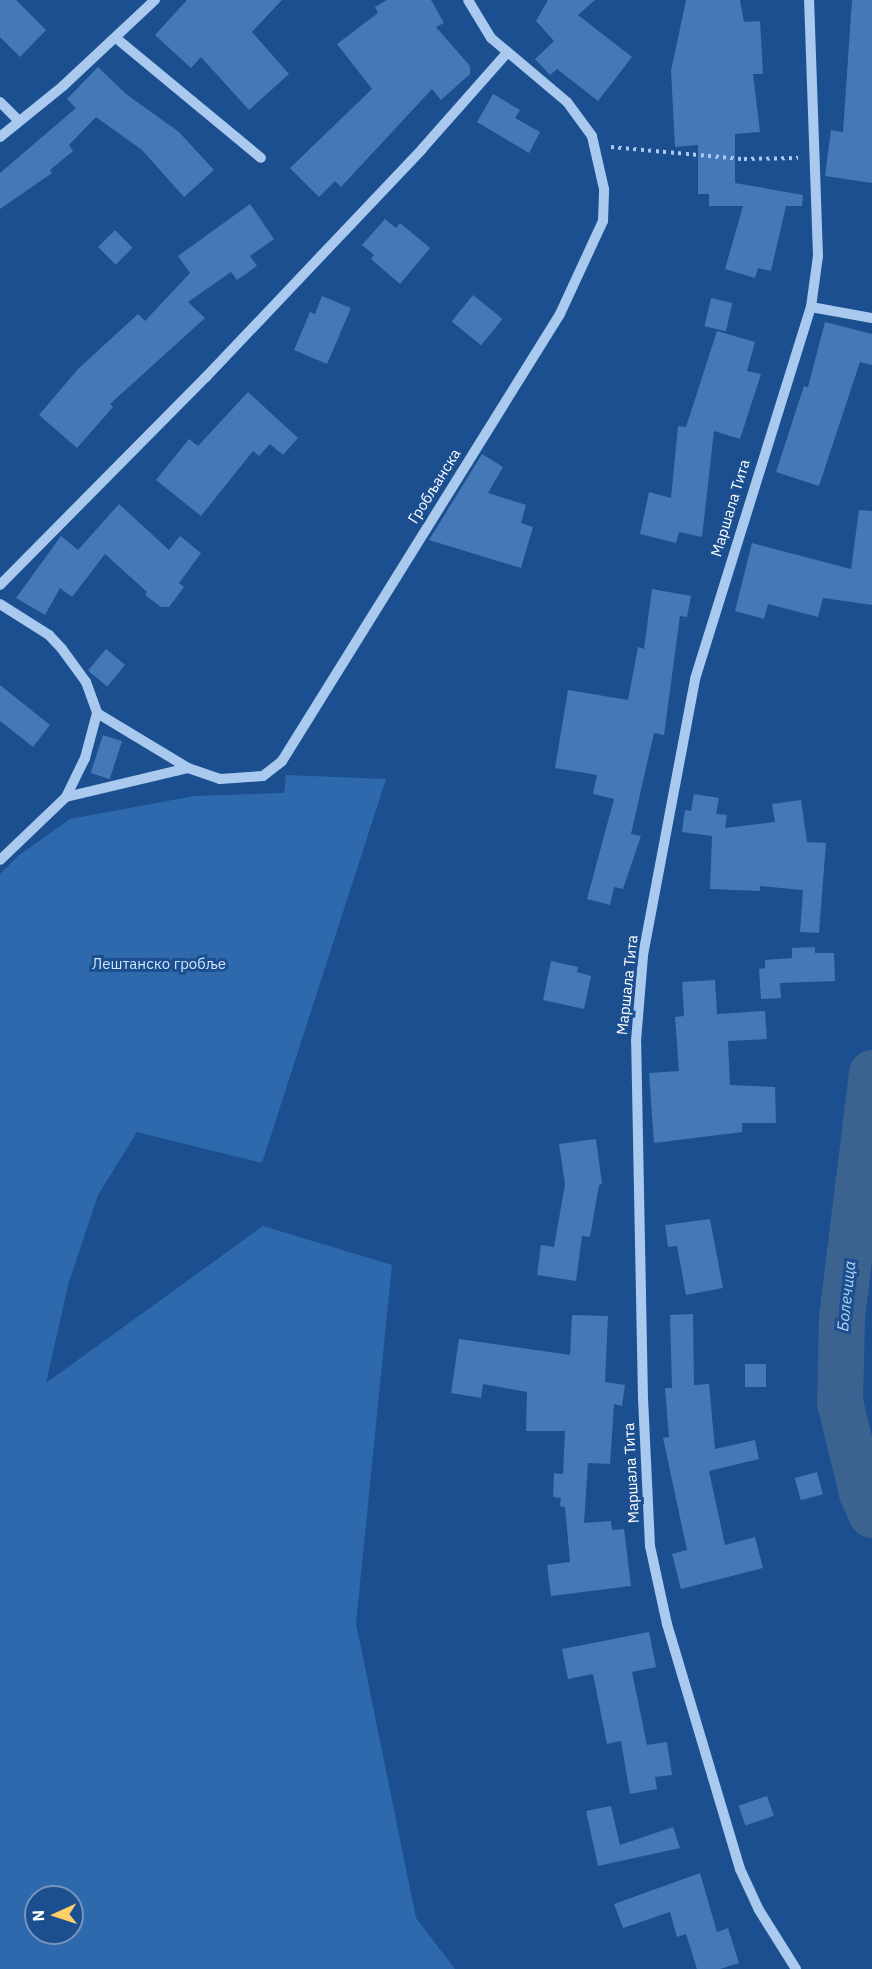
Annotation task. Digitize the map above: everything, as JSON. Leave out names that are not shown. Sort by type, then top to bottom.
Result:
[{"type":"street","points":[[0,137],[116,38],[155,0]]},
{"type":"street","name":"Гробљанска","points":[[97,713],[188,768],[220,779],[263,776],[282,761],[560,314],[588,258],[603,221],[604,189],[595,145],[582,118],[567,102],[506,54],[475,16],[468,0]]},
{"type":"street","name":"Маршала Тита","points":[[796,1969],[759,1910],[740,1869],[668,1624],[650,1546],[642,1399],[636,1041],[643,955],[695,679],[811,307],[818,256],[809,0]]},
{"type":"street","points":[[116,38],[261,158]]},
{"type":"street","points":[[0,585],[214,369],[422,149],[506,54]]},
{"type":"street","points":[[0,102],[19,121]]},
{"type":"street","points":[[811,307],[872,318]]},
{"type":"street","points":[[0,604],[50,635],[86,682],[97,713],[85,758],[66,797],[0,860]]},
{"type":"street","points":[[66,797],[111,783],[188,768]]},
{"type":"path","points":[[595,145],[744,159],[814,158]]},
{"type":"green space","name":"Лештанско гробље","points":[[286,775],[386,779],[262,1163],[137,1132],[98,1195],[68,1285],[46,1383],[263,1226],[392,1265],[356,1623],[416,1918],[455,1969],[0,1969],[0,874],[18,856],[70,819],[194,796],[284,793]]},
{"type":"building","points":[[0,0],[16,0],[46,30],[20,57],[0,37]]},
{"type":"building","points":[[187,0],[282,0],[252,32],[289,74],[249,110],[201,57],[191,68],[155,35]]},
{"type":"building","points":[[387,0],[431,0],[444,23],[436,27],[470,66],[470,74],[441,100],[432,89],[341,187],[335,181],[319,197],[290,168],[372,89],[337,44],[378,13],[375,7]]},
{"type":"building","points":[[548,0],[595,0],[578,15],[632,57],[598,101],[557,69],[550,75],[535,59],[554,41],[536,21]]},
{"type":"building","points":[[686,0],[740,0],[744,22],[760,21],[763,74],[753,74],[760,132],[735,134],[735,183],[803,195],[802,206],[786,206],[771,271],[758,268],[755,278],[725,269],[743,206],[709,206],[709,194],[698,194],[698,145],[675,147],[671,71]]},
{"type":"building","points":[[852,0],[872,0],[872,183],[825,176],[831,130],[843,132]]},
{"type":"building","points":[[98,67],[126,94],[179,132],[214,170],[184,197],[142,150],[96,117],[69,145],[73,151],[50,170],[52,173],[0,209],[0,173],[76,108],[67,99]]},
{"type":"building","points":[[493,94],[520,110],[515,118],[540,132],[529,153],[477,122]]},
{"type":"building","points":[[250,204],[274,239],[250,256],[257,266],[237,280],[231,272],[188,302],[205,318],[110,404],[113,407],[77,448],[39,415],[78,369],[138,314],[145,321],[190,273],[178,256]]},
{"type":"building","points":[[385,219],[396,228],[400,223],[430,248],[400,284],[371,259],[374,255],[362,245]]},
{"type":"building","points":[[115,230],[133,248],[116,265],[98,247]]},
{"type":"building","points":[[473,295],[503,319],[481,345],[452,321]]},
{"type":"building","points":[[322,296],[351,308],[327,364],[294,350],[310,312],[315,314]]},
{"type":"building","points":[[711,298],[732,303],[726,331],[704,326]]},
{"type":"building","points":[[825,322],[872,334],[872,365],[860,362],[819,486],[776,472],[804,386],[808,387]]},
{"type":"building","points":[[717,331],[755,342],[747,371],[761,374],[740,439],[714,431],[702,537],[679,532],[676,543],[640,534],[649,492],[671,498],[678,426],[686,427]]},
{"type":"building","points":[[248,392],[298,438],[283,455],[270,444],[259,456],[253,451],[201,516],[156,480],[189,439],[198,446]]},
{"type":"building","points":[[482,454],[503,467],[488,493],[526,505],[521,523],[533,527],[521,568],[429,540]]},
{"type":"building","points":[[119,504],[169,550],[180,536],[201,553],[179,583],[184,587],[169,607],[161,607],[145,595],[147,592],[105,554],[72,597],[60,588],[45,615],[16,598],[61,536],[78,550]]},
{"type":"building","points":[[859,510],[872,511],[872,605],[823,598],[818,617],[768,604],[764,619],[735,611],[752,543],[851,569]]},
{"type":"building","points":[[652,589],[691,596],[687,617],[680,616],[664,735],[654,733],[631,834],[641,836],[623,889],[614,887],[610,905],[587,899],[614,799],[593,794],[597,775],[555,768],[568,690],[628,700],[638,647],[644,649]]},
{"type":"building","points":[[106,649],[125,665],[107,687],[88,670]]},
{"type":"building","points":[[0,685],[50,725],[33,747],[0,721]]},
{"type":"building","points":[[103,735],[122,741],[110,779],[91,773]]},
{"type":"building","points":[[694,794],[719,798],[716,814],[727,815],[725,828],[775,822],[772,804],[801,800],[807,842],[826,843],[819,933],[800,932],[803,890],[760,886],[760,891],[710,889],[712,836],[682,832],[685,810],[691,811]]},
{"type":"building","points":[[815,947],[815,953],[834,953],[835,981],[780,983],[781,998],[761,999],[759,969],[765,968],[765,960],[792,958],[792,948]]},
{"type":"building","points":[[551,961],[578,967],[577,972],[591,976],[584,1009],[543,1000]]},
{"type":"building","points":[[715,980],[717,1014],[765,1011],[767,1039],[728,1041],[730,1085],[775,1087],[776,1123],[742,1123],[742,1132],[654,1143],[649,1073],[679,1071],[675,1017],[684,1016],[682,982]]},
{"type":"building","points":[[596,1139],[602,1184],[599,1185],[590,1237],[582,1236],[576,1281],[537,1275],[541,1245],[554,1247],[565,1184],[559,1144]]},
{"type":"building","points":[[710,1219],[723,1288],[686,1295],[677,1246],[668,1247],[665,1225]]},
{"type":"building","points":[[693,1314],[694,1385],[709,1384],[715,1449],[755,1440],[759,1459],[709,1471],[725,1545],[755,1537],[763,1568],[681,1589],[672,1554],[687,1550],[663,1438],[669,1437],[665,1388],[672,1388],[670,1315]]},
{"type":"building","points":[[572,1315],[608,1316],[605,1382],[625,1385],[622,1406],[614,1404],[610,1464],[588,1463],[584,1523],[611,1521],[612,1530],[624,1529],[631,1586],[551,1596],[547,1565],[570,1562],[565,1507],[560,1506],[561,1498],[553,1497],[554,1473],[563,1474],[565,1431],[526,1431],[527,1392],[483,1384],[481,1398],[451,1393],[459,1339],[570,1355]]},
{"type":"building","points":[[745,1364],[766,1364],[766,1387],[745,1387]]},
{"type":"building","points":[[817,1472],[823,1494],[801,1500],[795,1478]]},
{"type":"building","points":[[649,1632],[656,1667],[632,1672],[647,1745],[667,1742],[672,1775],[655,1777],[657,1789],[630,1794],[621,1741],[607,1744],[593,1674],[568,1679],[562,1649]]},
{"type":"building","points":[[767,1796],[774,1816],[745,1826],[739,1806]]},
{"type":"building","points":[[611,1806],[620,1845],[673,1827],[680,1848],[598,1866],[586,1811]]},
{"type":"building","points":[[700,1873],[717,1932],[728,1928],[739,1963],[720,1969],[697,1969],[686,1934],[677,1937],[670,1912],[623,1928],[614,1904]]},
{"type":"waterway","name":"Болечица","points":[[872,1073],[842,1317],[840,1402],[862,1493],[872,1515]]}]
